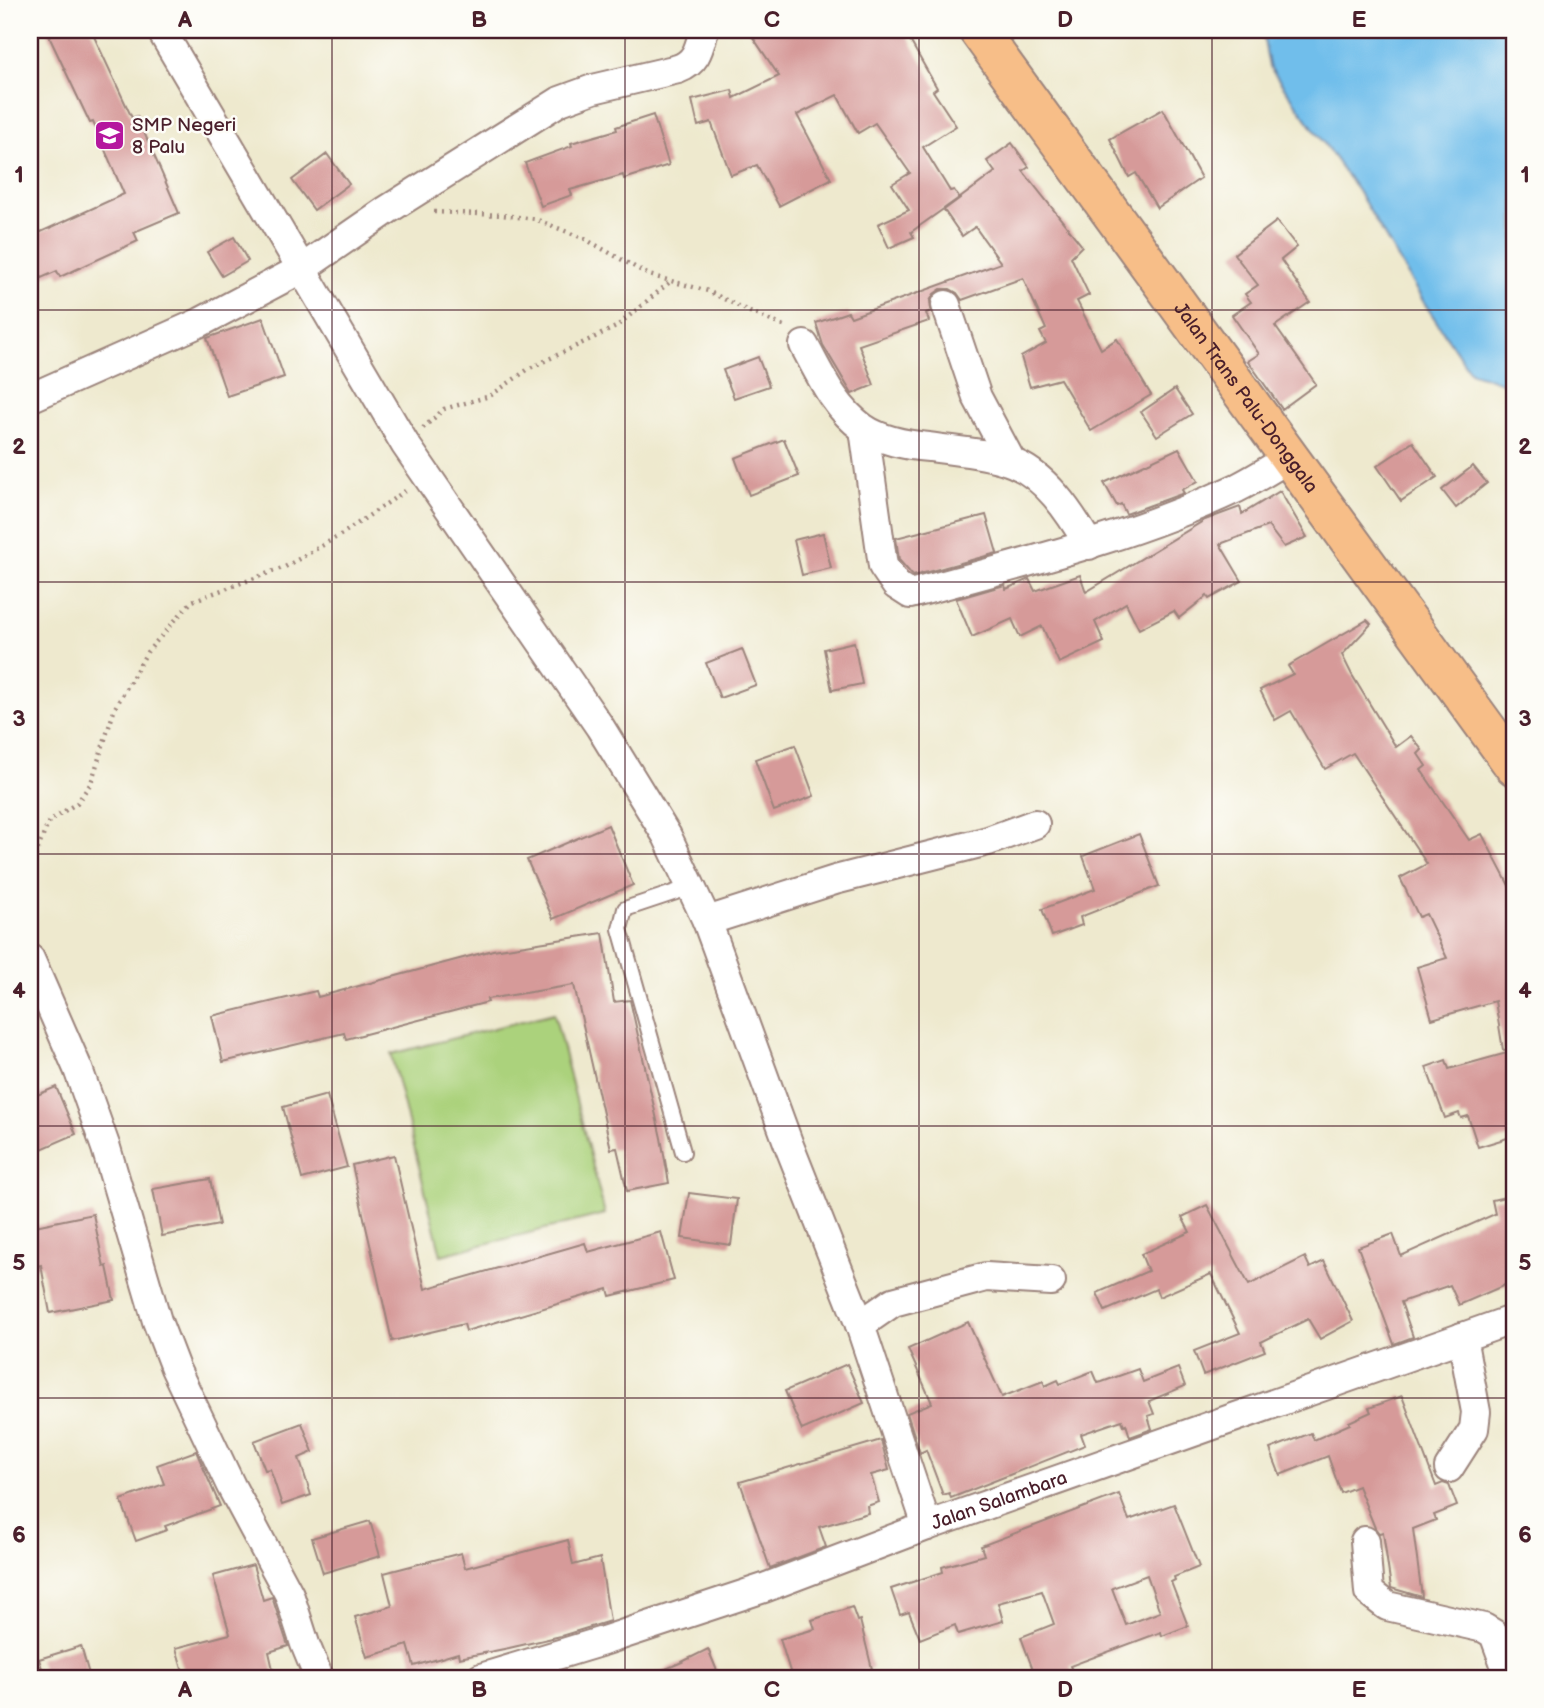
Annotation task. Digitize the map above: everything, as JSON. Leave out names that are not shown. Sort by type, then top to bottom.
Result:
[{"type":"highway","name":"Jalan Trans Palu-Donggala","points":[[978,30],[1514,766]]},
{"type":"street","points":[[30,398],[201,322],[303,268],[387,210],[560,101],[593,89],[689,64],[696,57],[704,30]]},
{"type":"street","points":[[167,31],[405,444],[600,727],[667,836],[707,922],[790,1148],[860,1325],[927,1526]]},
{"type":"street","points":[[946,305],[977,397],[1011,461]]},
{"type":"street","points":[[804,345],[833,398],[846,414],[864,429],[886,440],[1011,461],[1034,475],[1052,493],[1073,517],[1089,545]]},
{"type":"street","points":[[864,429],[883,566],[896,585],[910,594],[1089,545],[1201,504],[1239,487],[1289,458]]},
{"type":"street","points":[[707,922],[835,880],[988,841],[1035,824]]},
{"type":"street","points":[[30,959],[82,1082],[106,1148],[157,1321],[175,1368],[231,1486],[289,1594],[319,1678]]},
{"type":"street","points":[[860,1325],[893,1302],[986,1277],[1051,1281]]},
{"type":"street","name":"Jalan Salambara","points":[[481,1678],[603,1642],[764,1588],[927,1526],[1514,1319]]},
{"type":"street","points":[[1449,1468],[1474,1429],[1476,1412],[1462,1337]]},
{"type":"street","points":[[1365,1541],[1369,1592],[1387,1606],[1484,1628],[1494,1634],[1510,1678]]},
{"type":"lane","points":[[683,1152],[620,929],[625,909],[691,887]]},
{"type":"path","points":[[387,210],[535,219],[585,239],[649,275],[708,291],[750,313],[781,325],[797,334],[804,345]]},
{"type":"path","points":[[405,444],[444,409],[490,396],[530,368],[616,327],[672,281]]},
{"type":"path","points":[[30,869],[49,821],[77,803],[91,783],[114,708],[147,652],[192,601],[285,567],[342,534],[426,477]]},
{"type":"green space","points":[[554,1013],[605,1214],[441,1255],[391,1054]]},
{"type":"water","points":[[1262,30],[1514,30],[1514,387],[1470,372],[1423,301],[1358,191],[1269,66]]},
{"type":"building","points":[[46,30],[91,30],[132,118],[137,116],[179,213],[134,232],[138,241],[60,277],[57,271],[30,283],[30,237],[124,194],[93,122],[90,123]]},
{"type":"building","points":[[748,30],[904,30],[937,88],[933,91],[956,126],[923,147],[950,191],[954,190],[959,198],[911,232],[914,237],[889,248],[878,224],[909,210],[892,184],[910,173],[875,123],[858,133],[837,95],[797,115],[831,179],[779,206],[757,165],[731,175],[711,122],[698,126],[692,100],[732,90],[734,98],[779,76]]},
{"type":"building","points":[[1163,109],[1201,178],[1157,208],[1136,173],[1129,177],[1110,139]]},
{"type":"building","points":[[653,115],[669,165],[624,179],[623,175],[570,190],[572,195],[541,206],[525,163],[572,146],[571,143],[617,130],[616,127]]},
{"type":"building","points":[[1012,143],[1029,167],[1023,171],[1082,246],[1071,257],[1089,295],[1077,301],[1101,349],[1117,339],[1151,395],[1091,431],[1060,379],[1030,387],[1021,357],[1046,343],[1040,332],[1046,329],[1023,278],[962,300],[950,289],[941,289],[930,301],[931,311],[926,313],[929,321],[859,345],[874,385],[852,394],[823,345],[816,323],[848,312],[851,317],[1001,263],[975,227],[962,236],[944,210],[995,172],[987,161]]},
{"type":"building","points":[[327,154],[349,184],[314,210],[292,180]]},
{"type":"building","points":[[1277,221],[1297,247],[1281,260],[1310,302],[1275,326],[1316,384],[1282,409],[1248,361],[1259,354],[1232,315],[1251,302],[1245,294],[1258,285],[1234,254]]},
{"type":"building","points":[[234,237],[248,261],[222,276],[207,252]]},
{"type":"building","points":[[263,318],[284,377],[227,396],[207,338]]},
{"type":"building","points":[[758,357],[769,386],[734,398],[723,370]]},
{"type":"building","points":[[1175,389],[1192,414],[1157,436],[1141,412]]},
{"type":"building","points":[[784,439],[799,476],[749,495],[735,458]]},
{"type":"building","points":[[1413,442],[1437,477],[1401,501],[1377,466]]},
{"type":"building","points":[[1179,448],[1198,481],[1182,490],[1184,493],[1126,514],[1121,504],[1117,506],[1104,483]]},
{"type":"building","points":[[1473,466],[1487,483],[1456,508],[1442,490]]},
{"type":"building","points":[[1280,491],[1307,537],[1284,547],[1268,526],[1220,544],[1242,581],[1209,599],[1207,596],[1179,618],[1174,611],[1139,629],[1126,603],[1095,622],[1104,642],[1059,663],[1042,626],[1020,637],[1012,619],[972,637],[956,599],[1005,585],[1006,589],[1029,579],[1035,591],[1080,575],[1086,592],[1205,520],[1240,507],[1242,514]]},
{"type":"building","points":[[986,515],[997,553],[913,576],[899,560],[896,538]]},
{"type":"building","points":[[823,533],[831,568],[802,575],[794,540]]},
{"type":"building","points":[[1367,620],[1371,624],[1342,655],[1352,675],[1396,747],[1411,736],[1422,750],[1418,754],[1426,766],[1421,770],[1469,840],[1482,834],[1514,895],[1514,1049],[1503,1050],[1495,1001],[1432,1019],[1417,967],[1447,958],[1426,914],[1419,917],[1400,878],[1427,864],[1353,753],[1325,769],[1291,711],[1275,720],[1260,690],[1293,674],[1288,666]]},
{"type":"building","points":[[854,642],[862,684],[832,690],[824,649]]},
{"type":"building","points":[[742,649],[756,685],[720,698],[706,663]]},
{"type":"building","points":[[795,745],[814,796],[774,811],[755,759]]},
{"type":"building","points":[[608,825],[633,885],[553,919],[527,860]]},
{"type":"building","points":[[1139,834],[1159,886],[1080,917],[1082,925],[1052,936],[1042,909],[1095,889],[1083,856]]},
{"type":"building","points":[[603,933],[614,1002],[630,1000],[669,1183],[627,1191],[617,1148],[611,1149],[574,985],[487,999],[488,1002],[346,1039],[344,1033],[223,1062],[212,1016],[316,991],[318,997],[493,950]]},
{"type":"building","points":[[1514,1051],[1514,1136],[1478,1147],[1468,1116],[1461,1118],[1459,1113],[1445,1118],[1426,1067],[1446,1060],[1449,1069]]},
{"type":"building","points":[[56,1087],[76,1134],[30,1154],[30,1098]]},
{"type":"building","points":[[327,1095],[347,1167],[302,1179],[283,1107]]},
{"type":"building","points":[[394,1155],[425,1289],[585,1243],[588,1252],[661,1232],[674,1280],[610,1296],[608,1289],[466,1331],[464,1324],[392,1341],[352,1165]]},
{"type":"building","points":[[210,1179],[219,1225],[162,1236],[153,1189]]},
{"type":"building","points":[[689,1193],[737,1199],[731,1245],[682,1238]]},
{"type":"building","points":[[1514,1195],[1514,1281],[1459,1305],[1450,1285],[1401,1302],[1413,1337],[1394,1344],[1358,1247],[1393,1234],[1401,1256],[1495,1214],[1492,1200]]},
{"type":"building","points":[[1207,1205],[1249,1285],[1305,1257],[1310,1268],[1324,1261],[1353,1321],[1320,1339],[1308,1319],[1261,1342],[1265,1351],[1203,1375],[1194,1351],[1240,1333],[1211,1274],[1159,1297],[1156,1289],[1105,1311],[1097,1293],[1148,1271],[1141,1254],[1190,1232],[1182,1217]]},
{"type":"building","points":[[93,1214],[114,1300],[50,1313],[41,1265],[30,1268],[30,1227]]},
{"type":"building","points":[[968,1322],[1002,1397],[1043,1381],[1045,1386],[1058,1380],[1060,1384],[1093,1371],[1098,1383],[1138,1369],[1143,1382],[1178,1368],[1185,1386],[1149,1401],[1154,1414],[1148,1416],[1152,1429],[1130,1437],[1122,1420],[1081,1434],[1085,1445],[951,1498],[949,1493],[943,1495],[926,1450],[920,1453],[907,1413],[932,1403],[908,1349]]},
{"type":"building","points":[[847,1364],[864,1403],[802,1430],[785,1391]]},
{"type":"building","points":[[1402,1396],[1436,1486],[1443,1483],[1449,1485],[1457,1506],[1434,1515],[1436,1520],[1413,1529],[1422,1597],[1391,1588],[1383,1532],[1379,1533],[1375,1528],[1358,1486],[1341,1493],[1328,1456],[1280,1475],[1270,1449],[1311,1433],[1314,1440],[1371,1412],[1369,1408]]},
{"type":"building","points":[[302,1423],[313,1452],[299,1458],[311,1495],[282,1505],[270,1469],[265,1470],[254,1441]]},
{"type":"building","points":[[881,1440],[889,1470],[871,1475],[879,1502],[867,1506],[868,1513],[819,1527],[826,1547],[770,1568],[740,1482]]},
{"type":"building","points":[[196,1451],[220,1506],[165,1526],[167,1530],[136,1541],[121,1500],[164,1484],[157,1465]]},
{"type":"building","points":[[1119,1494],[1129,1520],[1174,1504],[1199,1567],[1174,1577],[1175,1580],[1171,1582],[1188,1626],[1162,1636],[1161,1632],[1070,1666],[1075,1678],[1036,1678],[1021,1637],[1054,1624],[1042,1591],[998,1603],[1003,1621],[958,1634],[955,1625],[920,1639],[909,1612],[900,1615],[891,1589],[943,1572],[942,1567],[984,1555],[981,1546]],"holes":[[[1147,1575],[1160,1612],[1126,1625],[1112,1588]]]},
{"type":"building","points":[[370,1521],[380,1556],[323,1573],[312,1538]]},
{"type":"building","points":[[568,1540],[573,1565],[600,1558],[610,1621],[509,1648],[459,1658],[458,1653],[414,1666],[408,1645],[367,1657],[355,1617],[392,1606],[384,1573],[461,1553],[465,1568]]},
{"type":"building","points":[[253,1565],[263,1600],[272,1597],[288,1646],[269,1652],[275,1678],[185,1678],[176,1648],[230,1634],[213,1576]]},
{"type":"building","points":[[852,1607],[857,1621],[860,1620],[872,1669],[836,1678],[792,1678],[780,1639],[815,1629],[812,1620]]},
{"type":"building","points":[[81,1646],[90,1678],[45,1678],[39,1659]]},
{"type":"building","points":[[708,1649],[720,1678],[645,1678],[682,1662]]},
{"type":"place","name":"SMP Negeri 8 Palu","points":[[109,136]]}]
